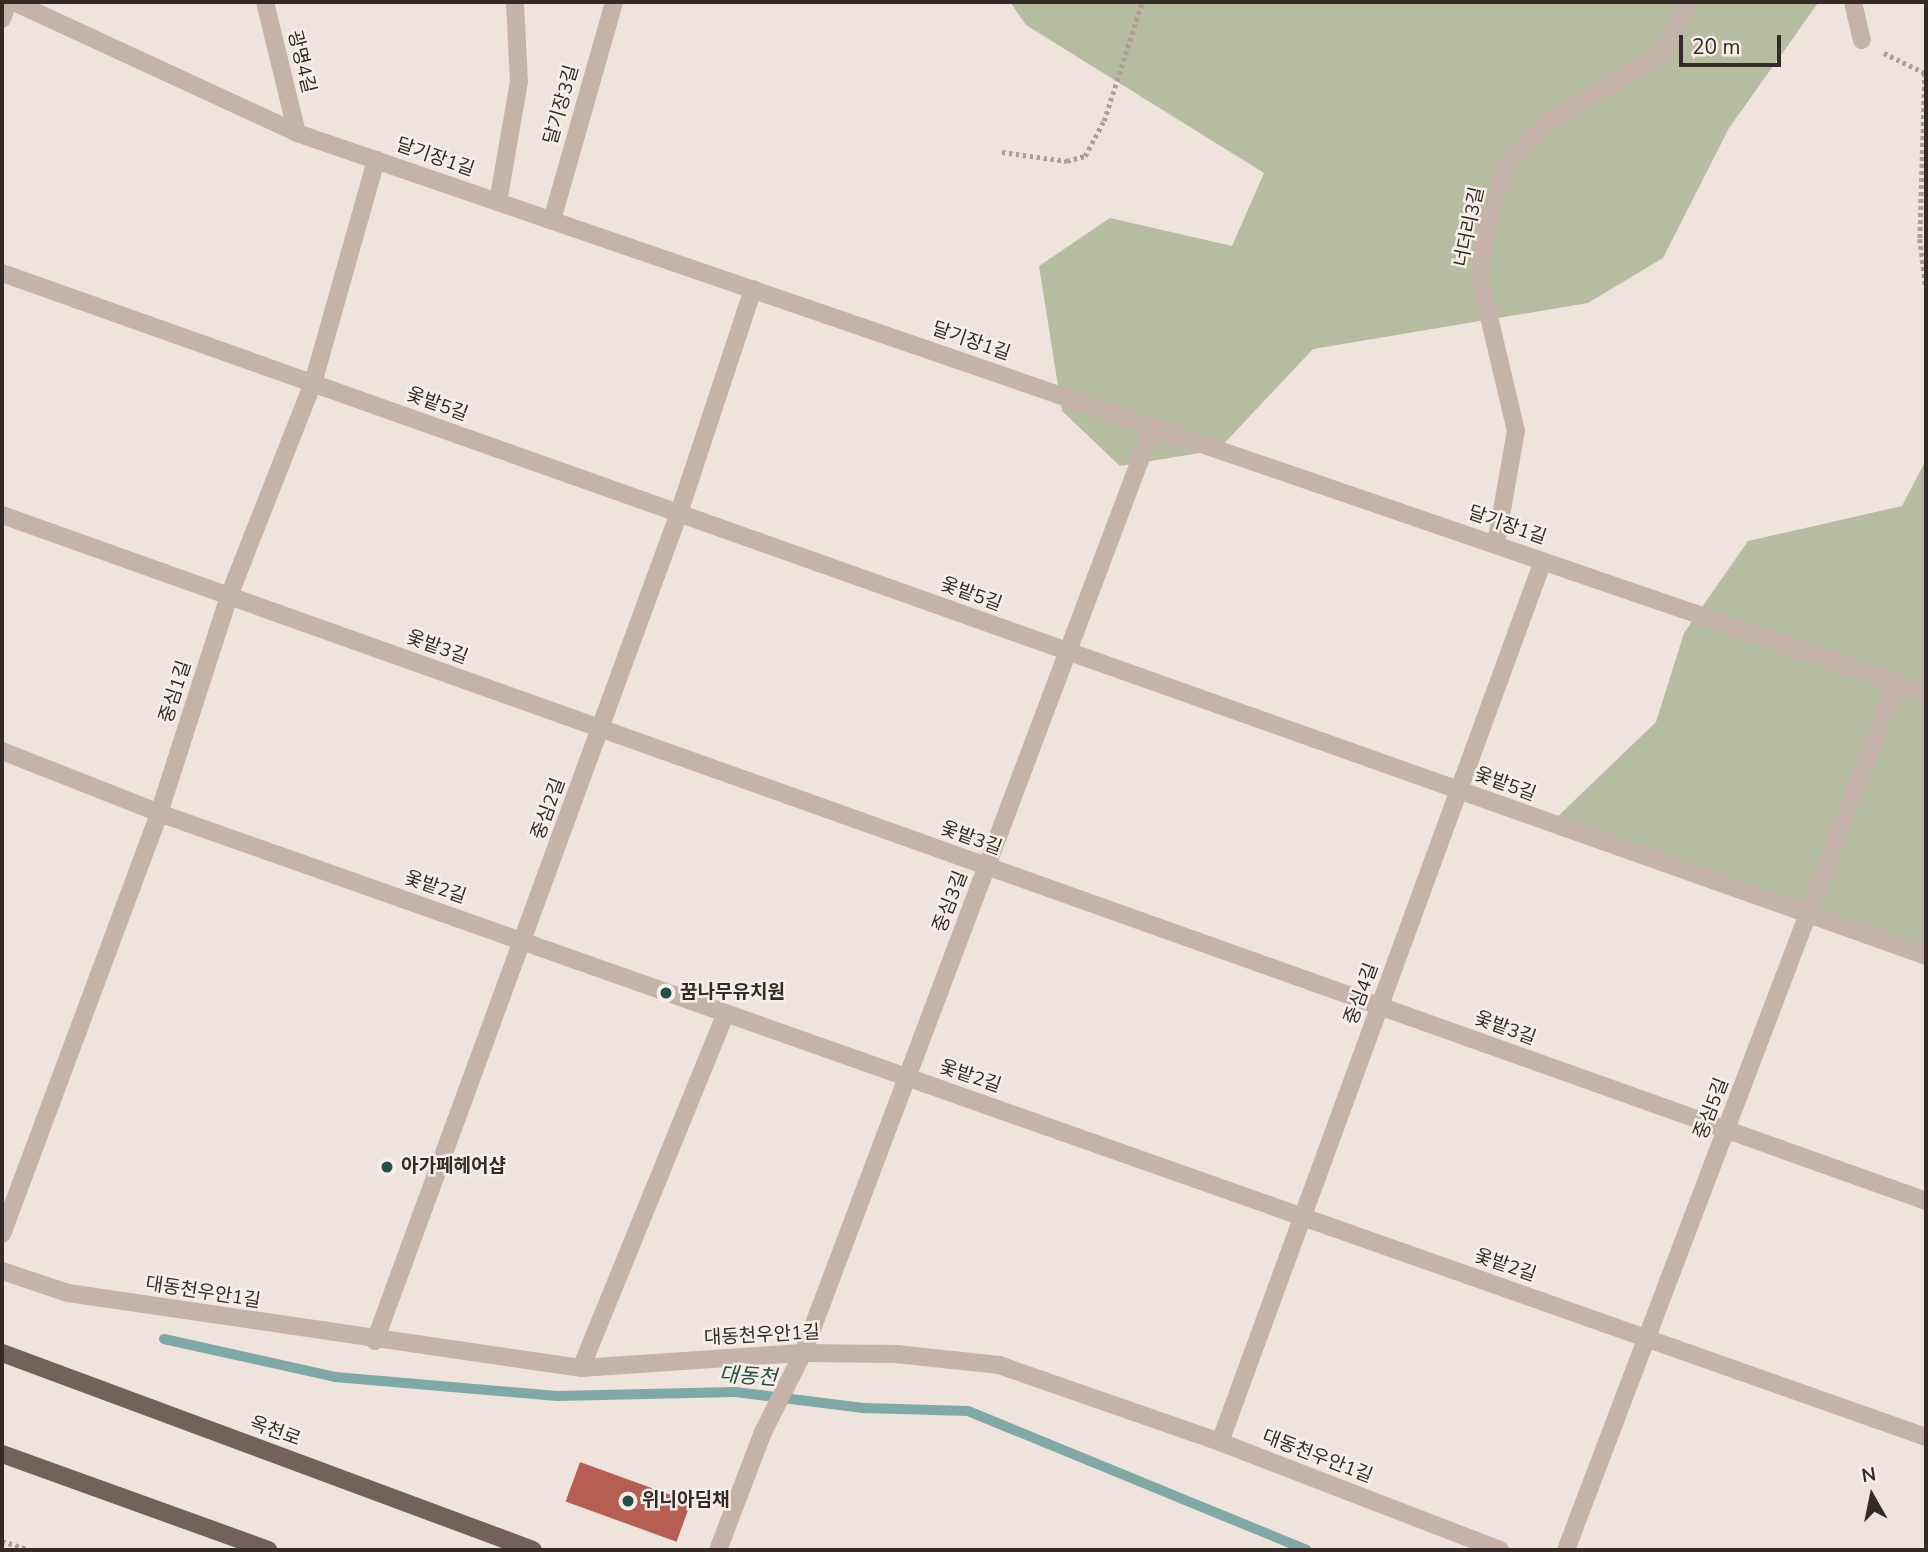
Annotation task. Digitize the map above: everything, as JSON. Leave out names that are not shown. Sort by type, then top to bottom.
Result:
[{"type":"main road","name":"옥천로","points":[[2,1353],[533,1550]]},
{"type":"main road","points":[[2,1454],[268,1550]]},
{"type":"street","points":[[2,19],[11,2]]},
{"type":"street","name":"달기장1길","points":[[11,2],[297,133],[1926,693]]},
{"type":"street","name":"광명4길","points":[[265,2],[297,133]]},
{"type":"street","points":[[498,202],[519,82],[515,2]]},
{"type":"street","name":"달기장3길","points":[[552,220],[614,2]]},
{"type":"street","name":"너더리3길","points":[[1496,544],[1516,431],[1479,274],[1492,208],[1508,162],[1546,123],[1663,53],[1688,2]]},
{"type":"street","points":[[1853,2],[1862,40]]},
{"type":"street","name":"중심1길","points":[[2,1234],[159,813],[229,596],[313,383],[376,160]]},
{"type":"street","name":"옻밭5길","points":[[2,273],[1926,956]]},
{"type":"street","name":"중심2길","points":[[374,1341],[679,513],[753,289]]},
{"type":"street","name":"중심3길","points":[[718,1550],[763,1432],[803,1353],[1153,426]]},
{"type":"street","name":"옻밭3길","points":[[2,515],[1926,1201]]},
{"type":"street","name":"중심4길","points":[[1220,1442],[1543,561]]},
{"type":"street","name":"중심5길","points":[[1566,1550],[1896,682]]},
{"type":"street","name":"옻밭2길","points":[[2,751],[159,813],[1926,1437]]},
{"type":"street","points":[[580,1368],[726,1013]]},
{"type":"street","name":"대동천우안1길","points":[[2,1271],[68,1293],[374,1341],[580,1368],[803,1353],[896,1354],[999,1365],[1220,1442],[1500,1550]]},
{"type":"path","points":[[1002,152],[1067,161],[1085,156],[1104,121],[1142,2]]},
{"type":"path","points":[[1862,40],[1925,73],[1920,239],[1926,288]]},
{"type":"path","points":[[2,1541],[29,1550]]},
{"type":"green space","points":[[1010,2],[1827,2],[1818,3],[1729,128],[1663,258],[1588,303],[1313,349],[1218,450],[1120,466],[1062,411],[1039,266],[1110,218],[1232,246],[1264,173],[1026,25]]},
{"type":"green space","points":[[1926,460],[1926,959],[1552,822],[1656,722],[1684,633],[1748,541],[1902,506]]},
{"type":"building","name":"위니아딤채","points":[[580,1462],[691,1502],[677,1542],[566,1501]]},
{"type":"waterway","name":"대동천","points":[[164,1339],[335,1377],[557,1396],[735,1392],[863,1408],[968,1411],[1307,1550]]},
{"type":"place","name":"꿈나무유치원","points":[[666,993]]},
{"type":"place","name":"아가페헤어샵","points":[[387,1167]]},
{"type":"place","name":"위니아딤채","points":[[628,1501]]}]
